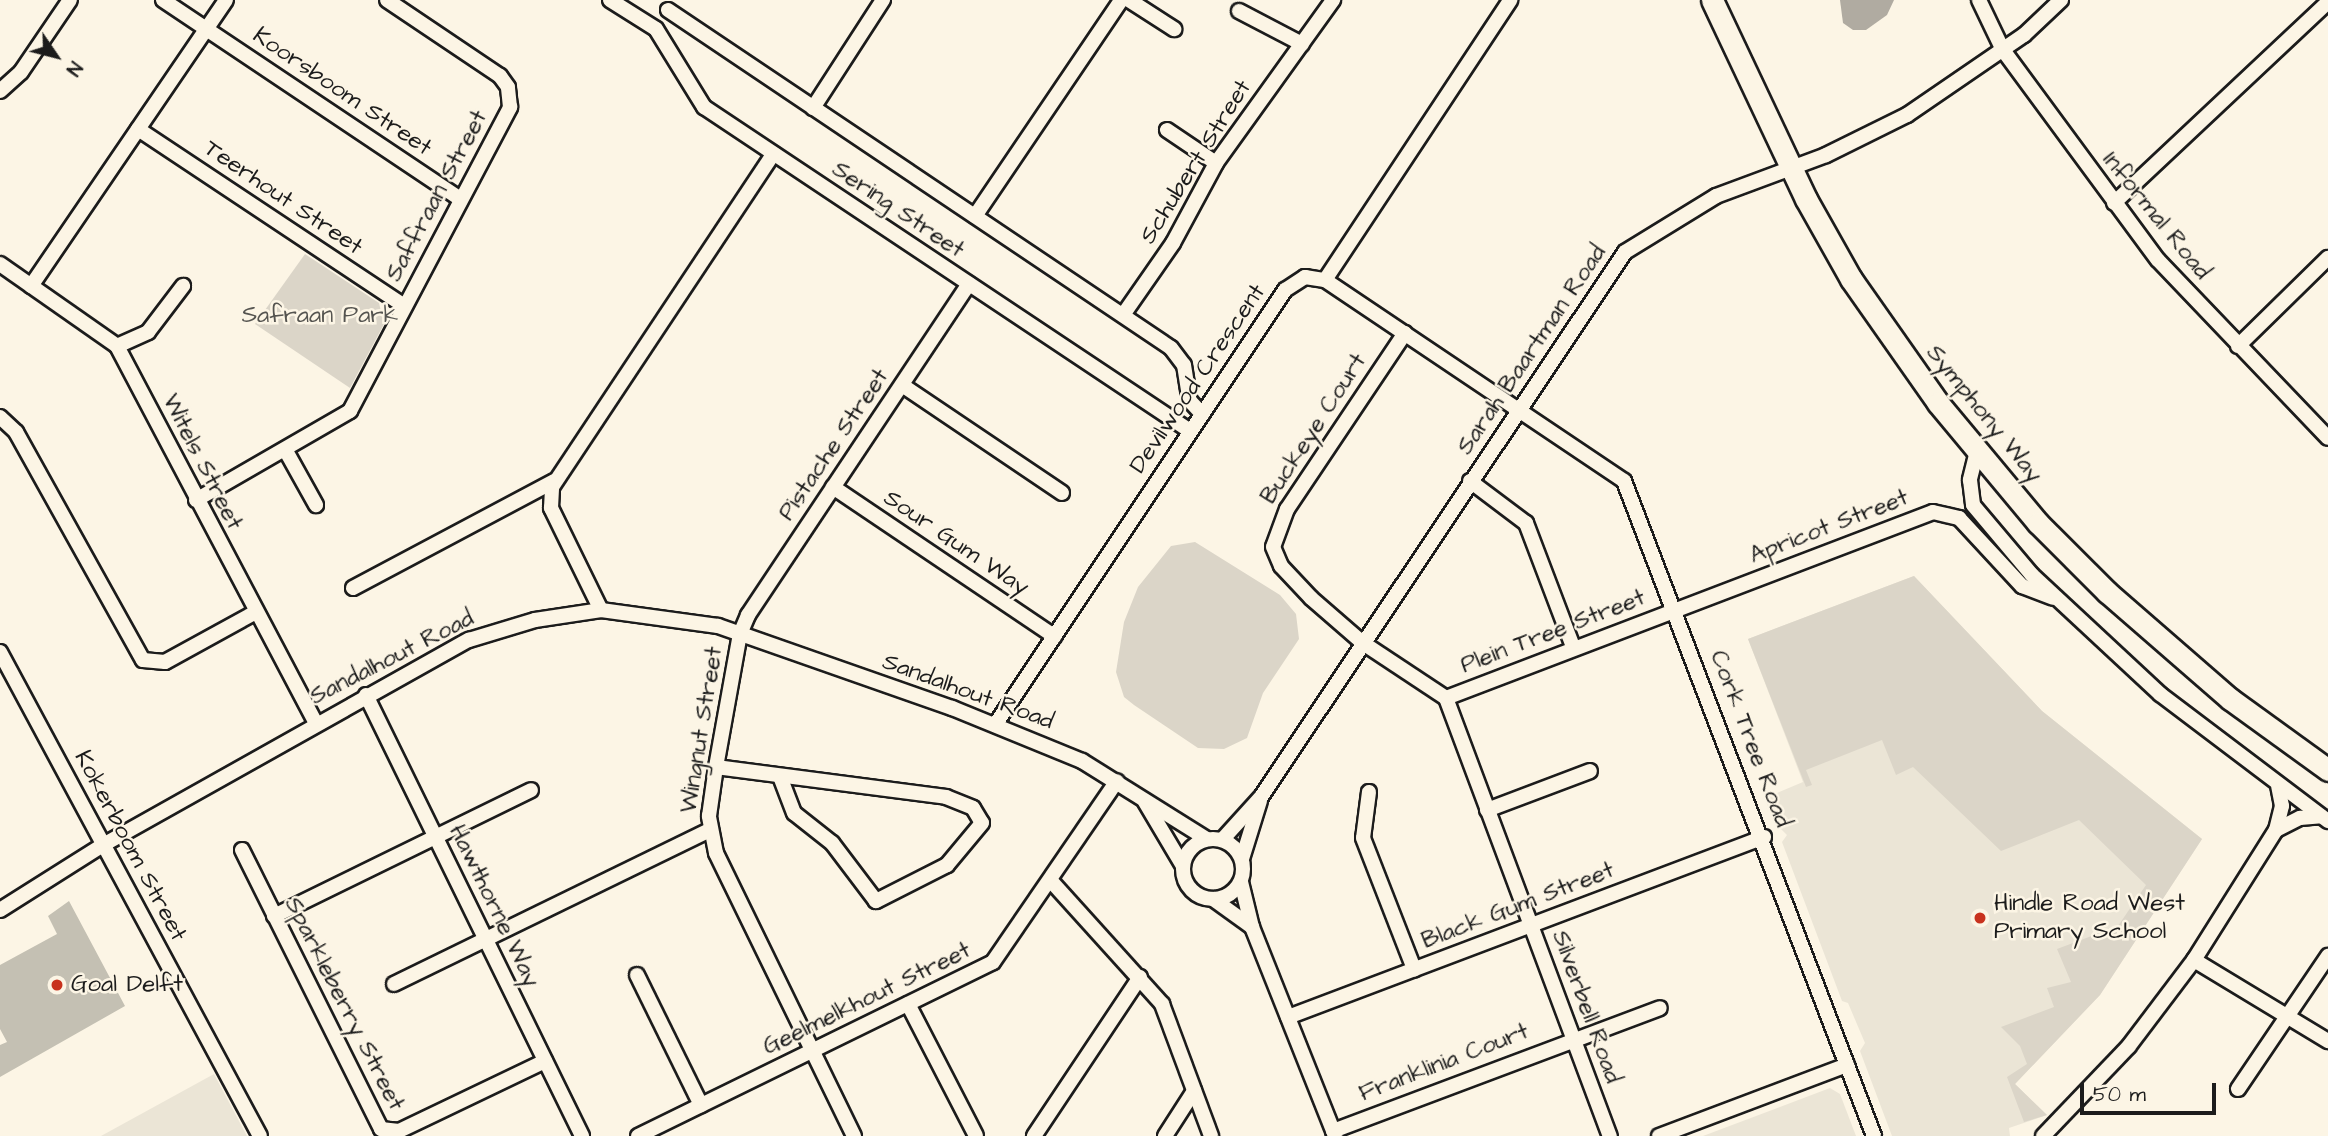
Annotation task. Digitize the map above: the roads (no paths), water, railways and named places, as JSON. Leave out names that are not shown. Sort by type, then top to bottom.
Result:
[{"type":"main road","name":"Symphony Way","points":[[1712,0],[1788,166],[1851,279],[1977,451],[2038,523],[2165,646],[2328,770]]},
{"type":"street","points":[[0,91],[22,72],[70,0]]},
{"type":"street","name":"Koorsboom Street","points":[[163,0],[460,199]]},
{"type":"street","points":[[31,286],[226,0]]},
{"type":"street","name":"Saffraan Street","points":[[196,500],[286,451],[350,411],[507,113],[508,87],[387,0]]},
{"type":"street","name":"Sering Street","points":[[610,0],[656,29],[697,101],[1191,431]]},
{"type":"street","points":[[813,108],[883,0]]},
{"type":"street","points":[[975,216],[1121,0]]},
{"type":"street","points":[[1129,0],[1174,29]]},
{"type":"street","name":"Schubert Street","points":[[1123,316],[1173,243],[1216,163],[1333,0]]},
{"type":"street","points":[[1510,0],[1325,280],[1519,408]]},
{"type":"street","name":"Informal Road","points":[[1979,0],[2003,50],[2114,203],[2238,346],[2328,438]]},
{"type":"street","name":"Sarah Baartman Road","points":[[1222,840],[1261,797],[1608,272],[1635,242],[1716,196],[1788,166],[1826,155],[1907,115],[2003,50],[2061,0]]},
{"type":"street","points":[[2114,203],[2328,2]]},
{"type":"street","points":[[656,29],[670,5],[813,108],[1177,352],[1186,372],[1188,396],[1202,414]]},
{"type":"street","points":[[1239,11],[1301,44]]},
{"type":"street","name":"Teerhout Street","points":[[138,129],[404,306]]},
{"type":"street","points":[[1167,130],[1216,163]]},
{"type":"street","points":[[601,610],[551,508],[554,481],[773,154]]},
{"type":"street","points":[[2238,346],[2328,258]]},
{"type":"street","name":"Witels Street","points":[[0,264],[117,346],[254,613],[316,723]]},
{"type":"street","name":"Devilwood Crescent","points":[[995,725],[1290,284],[1304,277],[1325,280]]},
{"type":"street","name":"Pistache Street","points":[[740,634],[833,487],[968,284]]},
{"type":"street","points":[[117,346],[148,332],[183,286]]},
{"type":"street","name":"Buckeye Court","points":[[1363,643],[1291,578],[1276,558],[1273,540],[1287,509],[1405,333]]},
{"type":"street","points":[[902,384],[1062,493]]},
{"type":"street","name":"Cork Tree Road","points":[[1519,408],[1624,481],[1763,838],[1874,1136]]},
{"type":"street","points":[[0,417],[16,432],[143,660],[164,662],[254,613]]},
{"type":"street","points":[[286,451],[316,505]]},
{"type":"street","name":"Apricot Street","points":[[1977,451],[1970,481],[1973,505],[2053,598],[2160,694],[2278,786],[2324,818]]},
{"type":"street","points":[[353,588],[554,481]]},
{"type":"street","points":[[1470,481],[1526,523],[1573,647]]},
{"type":"street","name":"Sour Gum Way","points":[[833,487],[1054,636]]},
{"type":"street","name":"Apricot Street","points":[[1675,609],[1933,512],[1959,518],[2022,586],[2053,598]]},
{"type":"street","name":"Plein Tree Street","points":[[1446,698],[1675,609]]},
{"type":"street","name":"Sandalhout Road","points":[[0,911],[103,845],[316,723],[469,640],[535,620],[601,610],[683,618],[740,634],[995,725],[1117,780],[1142,798]]},
{"type":"street","name":"Wingnut Street","points":[[740,634],[716,768],[710,830],[854,1136]]},
{"type":"street","points":[[1363,643],[1446,698]]},
{"type":"street","name":"Kokerboom Street","points":[[0,652],[260,1136]]},
{"type":"street","name":"Hawthorne Way","points":[[366,695],[582,1136]]},
{"type":"street","name":"Silverbell Road","points":[[1446,698],[1610,1136]]},
{"type":"street","points":[[716,768],[946,797],[973,808],[982,823],[947,865],[876,901],[832,843],[794,813],[780,777]]},
{"type":"street","points":[[1488,810],[1590,771]]},
{"type":"street","name":"Geelmelkhout Street","points":[[638,1136],[993,962],[1051,881],[1117,780]]},
{"type":"street","points":[[2048,1135],[2129,1046],[2194,960],[2276,830],[2282,806],[2278,786]]},
{"type":"street","points":[[274,916],[531,790]]},
{"type":"street","points":[[1369,792],[1362,826],[1377,876],[1414,969]]},
{"type":"street","name":"Sarah Baartman Road","points":[[1242,859],[1261,797]]},
{"type":"street","points":[[1142,798],[1207,839]]},
{"type":"street","points":[[1142,798],[1183,866],[1190,890],[1213,899],[1252,927]]},
{"type":"street","points":[[2276,830],[2300,818],[2324,818]]},
{"type":"street","points":[[394,984],[710,830]]},
{"type":"street","name":"Black Gum Street","points":[[1288,1017],[1763,838]]},
{"type":"street","points":[[1183,866],[1195,844],[1207,839],[1222,840],[1242,859],[1241,882],[1252,927],[1334,1133]]},
{"type":"street","name":"Sparkleberry Street","points":[[242,850],[381,1129],[399,1130],[545,1061]]},
{"type":"street","points":[[1051,881],[1162,1004],[1211,1136]]},
{"type":"street","points":[[1213,899],[1241,882]]},
{"type":"street","points":[[2238,1089],[2283,1017],[2328,956]]},
{"type":"street","points":[[2194,960],[2283,1017],[2328,1041]]},
{"type":"street","points":[[636,975],[701,1105]]},
{"type":"street","points":[[1034,1136],[1140,977]]},
{"type":"street","points":[[908,1004],[976,1136]]},
{"type":"street","name":"Franklinia Court","points":[[1334,1133],[1573,1039],[1660,1008]]},
{"type":"street","points":[[1659,1136],[1847,1065]]},
{"type":"street","points":[[1165,1136],[1195,1091]]},
{"type":"place","name":"Hindle Road West Primary School","points":[[1980,918]]},
{"type":"place","name":"Goal Delft","points":[[57,985]]},
{"type":"park label","name":"Safraan Park","points":[[320,316]]}]
